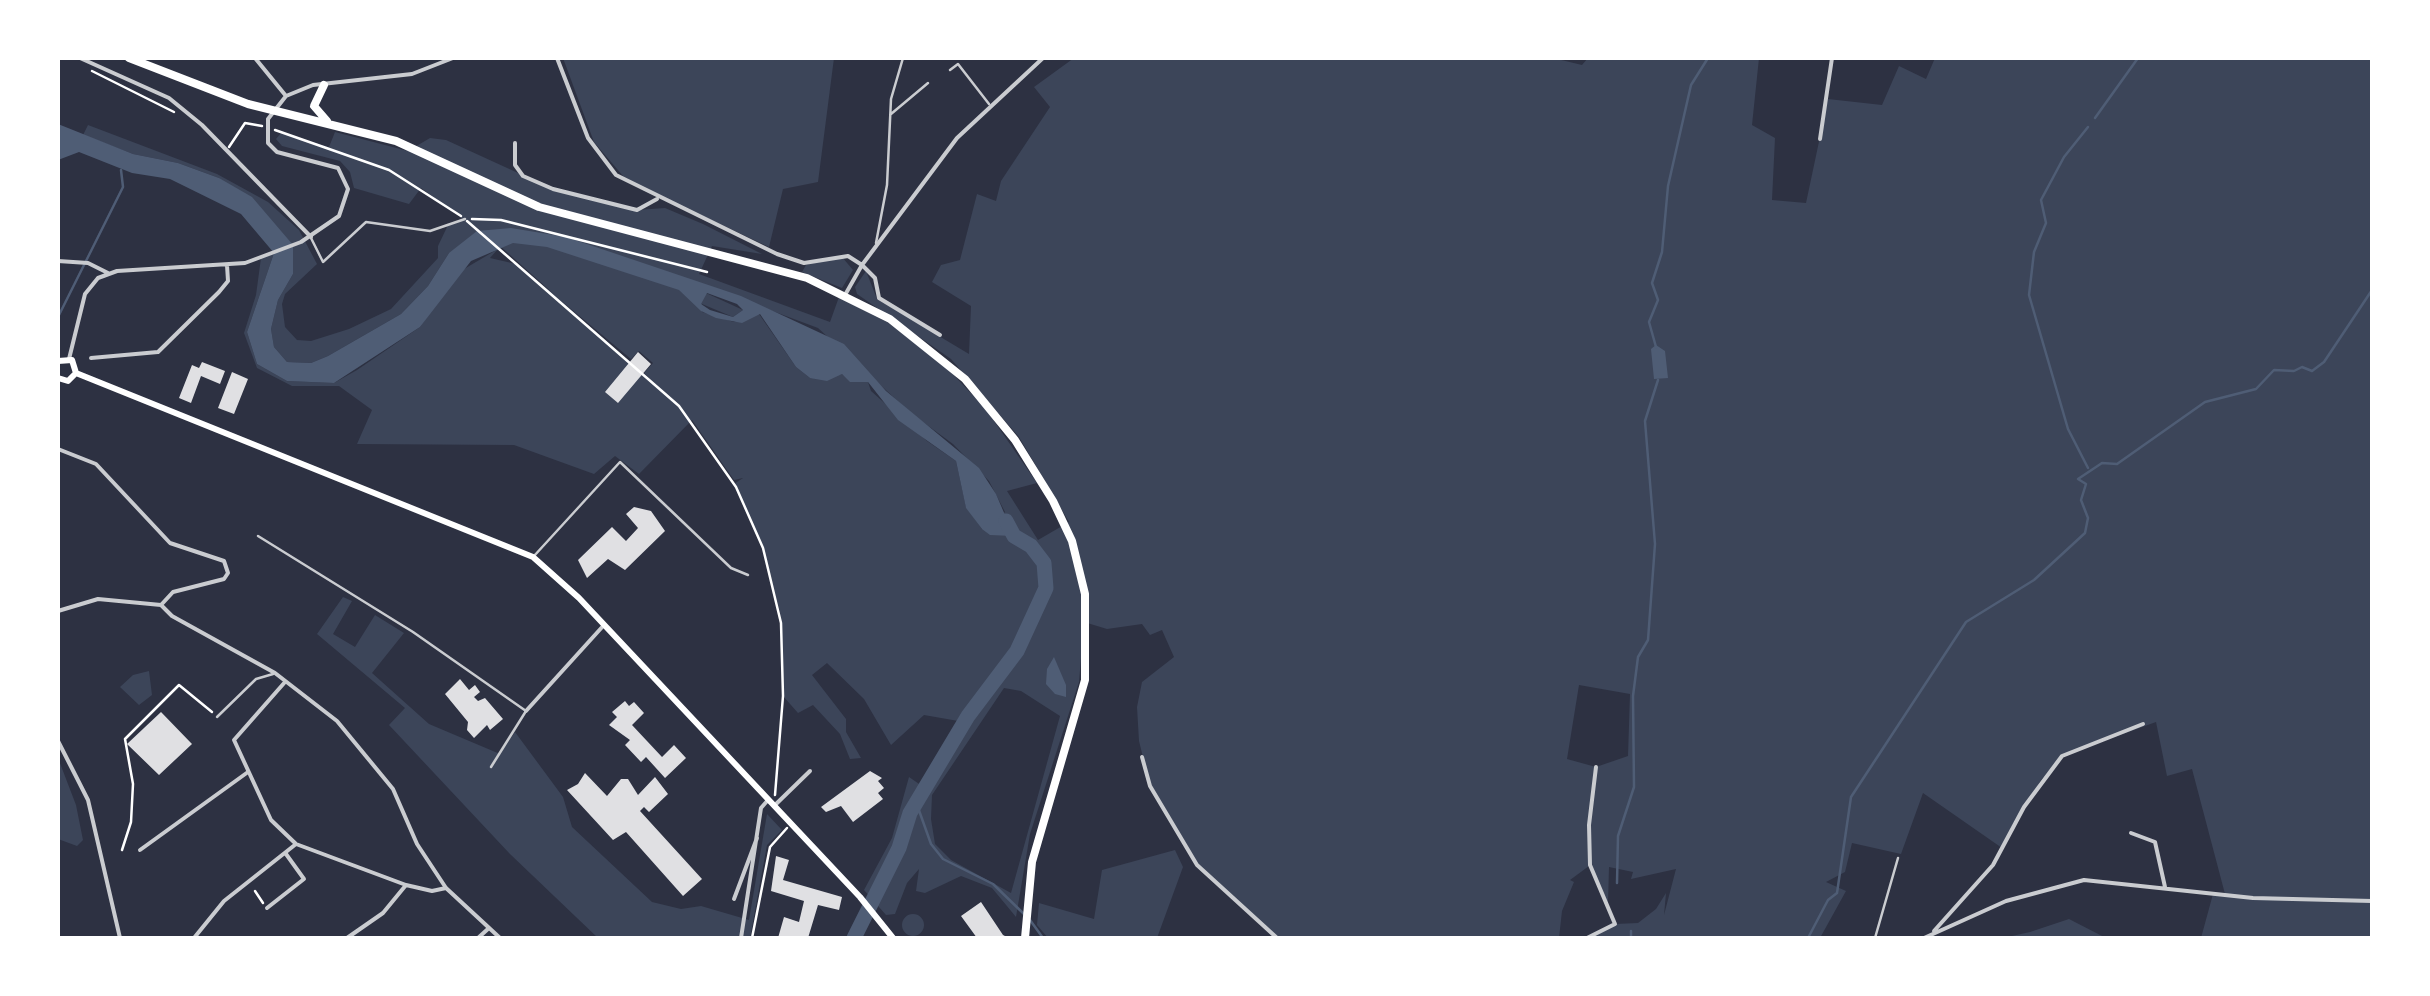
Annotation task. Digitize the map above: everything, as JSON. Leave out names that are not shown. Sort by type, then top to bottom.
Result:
[{"type":"main road","points":[[130,58],[204,89],[408,146],[513,198],[588,222],[750,260],[846,295],[890,319],[948,362],[996,414],[1039,476],[1065,525],[1082,579],[1088,642],[1081,699],[1038,836],[1026,899],[1025,938]]},
{"type":"main road","points":[[324,84],[314,106],[331,124]]},
{"type":"main road","points":[[58,362],[69,359],[76,374],[533,557],[604,624],[860,897],[891,936]]},
{"type":"main road","points":[[58,378],[68,381],[76,374]]},
{"type":"street","points":[[80,58],[169,98],[310,236]]},
{"type":"street","points":[[255,58],[286,96]]},
{"type":"street","points":[[58,261],[88,263],[108,273],[227,265],[300,242],[342,212],[346,181],[332,164],[278,152],[266,138],[268,120],[286,96],[324,84],[386,80],[453,58]]},
{"type":"street","points":[[557,58],[598,156],[622,180],[790,259],[809,262],[843,254],[875,278],[879,298],[940,335]]},
{"type":"street","points":[[846,295],[862,265],[958,138],[989,104],[1042,58]]},
{"type":"street","points":[[1820,139],[1832,58]]},
{"type":"street","points":[[515,143],[516,166],[523,176],[553,189],[637,210],[657,199]]},
{"type":"street","points":[[92,358],[158,352],[228,281],[227,265]]},
{"type":"street","points":[[69,359],[85,294],[108,273]]},
{"type":"street","points":[[58,449],[96,464],[170,543],[224,561],[228,573],[224,580],[173,592],[161,605]]},
{"type":"street","points":[[58,612],[98,600],[161,605],[172,616],[275,674],[337,721],[366,753],[393,789],[417,844],[446,888],[500,938]]},
{"type":"street","points":[[526,711],[604,624]]},
{"type":"street","points":[[285,682],[234,740],[271,820],[296,844],[406,885],[432,891],[446,888]]},
{"type":"street","points":[[1930,934],[1993,865],[2024,807],[2062,756],[2144,724]]},
{"type":"street","points":[[58,741],[88,800],[120,938]]},
{"type":"street","points":[[1142,757],[1150,786],[1197,865],[1277,938]]},
{"type":"street","points":[[1587,938],[1616,924],[1590,865],[1588,824],[1596,767]]},
{"type":"street","points":[[741,938],[761,808],[810,771]]},
{"type":"street","points":[[140,850],[248,772]]},
{"type":"street","points":[[2131,833],[2155,842],[2165,887]]},
{"type":"street","points":[[734,899],[758,836]]},
{"type":"street","points":[[194,938],[224,901],[296,844]]},
{"type":"street","points":[[267,908],[304,879],[286,854]]},
{"type":"street","points":[[1924,938],[2006,902],[2065,884],[2115,880],[2253,898],[2372,901]]},
{"type":"street","points":[[347,938],[383,913],[406,885]]},
{"type":"street","points":[[478,938],[489,928]]},
{"type":"lane","points":[[874,250],[886,185],[889,116],[903,58]]},
{"type":"lane","points":[[950,70],[958,64],[989,104]]},
{"type":"lane","points":[[889,116],[928,83]]},
{"type":"lane","points":[[310,236],[323,262],[366,222],[413,232],[465,219]]},
{"type":"lane","points":[[533,557],[620,462],[730,568],[748,575]]},
{"type":"lane","points":[[258,536],[413,632],[526,711],[491,766]]},
{"type":"lane","points":[[217,716],[256,679],[275,674]]},
{"type":"lane","points":[[1875,938],[1898,858]]},
{"type":"path","points":[[89,70],[176,112]]},
{"type":"path","points":[[224,151],[250,122]]},
{"type":"path","points":[[284,132],[388,170],[465,219],[630,361],[691,420],[732,480],[763,548],[782,623],[783,696],[771,803]]},
{"type":"path","points":[[465,219],[501,220],[708,272]]},
{"type":"path","points":[[122,850],[132,822],[133,784],[125,739],[179,685],[217,716]]},
{"type":"path","points":[[752,938],[770,847],[790,824]]},
{"type":"path","points":[[255,892],[267,908]]},
{"type":"shaded area","points":[[563,58],[834,58],[818,182],[783,189],[769,247],[652,192],[623,176],[594,142]]},
{"type":"shaded area","points":[[1074,58],[1553,58],[1582,65],[1588,58],[1759,58],[1752,125],[1775,138],[1772,200],[1806,203],[1828,99],[1882,105],[1899,66],[1926,79],[1935,58],[2372,58],[2372,938],[2201,938],[2213,894],[2225,894],[2192,769],[2167,776],[2156,722],[2062,756],[2041,780],[2002,848],[1923,793],[1901,854],[1852,843],[1845,872],[1826,882],[1846,891],[1820,938],[1587,938],[1615,924],[1638,923],[1656,909],[1666,893],[1664,915],[1676,869],[1631,879],[1633,872],[1609,867],[1608,903],[1589,866],[1570,880],[1574,882],[1562,911],[1559,938],[1277,938],[1197,865],[1150,786],[1139,741],[1137,707],[1142,682],[1174,657],[1162,630],[1150,635],[1142,624],[1107,629],[1084,622],[1079,682],[1030,834],[1016,917],[992,888],[961,876],[925,893],[916,891],[919,869],[907,883],[895,914],[886,915],[864,890],[892,838],[909,777],[925,788],[964,722],[924,715],[891,745],[864,699],[827,663],[812,675],[846,719],[846,732],[861,758],[850,759],[840,734],[813,705],[798,713],[783,696],[780,612],[763,548],[734,484],[743,478],[734,480],[692,420],[639,474],[615,456],[594,474],[514,445],[357,444],[372,410],[339,386],[292,386],[257,368],[244,333],[256,295],[261,258],[274,253],[247,332],[257,364],[287,381],[334,383],[357,370],[420,327],[459,272],[498,249],[490,258],[516,264],[555,295],[500,246],[449,253],[428,286],[401,314],[328,356],[311,363],[287,362],[274,347],[271,329],[278,300],[293,274],[219,178],[178,163],[133,154],[83,135],[88,125],[217,174],[268,202],[299,230],[317,264],[285,294],[282,304],[285,327],[297,340],[311,341],[349,329],[391,309],[438,258],[438,246],[448,225],[463,219],[421,188],[409,204],[354,188],[350,172],[340,161],[282,146],[276,139],[281,133],[329,147],[335,132],[408,151],[430,138],[446,140],[553,189],[637,210],[665,208],[703,224],[762,254],[712,246],[699,274],[830,322],[839,297],[887,322],[945,366],[985,408],[1037,483],[1007,491],[1038,540],[1069,522],[1019,437],[951,359],[857,294],[855,287],[866,271],[877,299],[969,354],[971,306],[932,282],[941,265],[960,260],[977,194],[996,201],[1001,181],[1050,107],[1034,87]],"holes":[[[700,284],[818,328],[912,414],[953,444],[989,481],[1005,512],[982,529],[966,507],[956,461],[871,391],[868,382],[852,382],[842,374],[810,378],[796,367],[759,314],[734,322],[702,312],[702,304],[733,317],[743,310],[706,293],[702,297]],[[559,299],[631,359],[639,351],[653,363],[644,373],[670,398]],[[1579,685],[1630,694],[1628,756],[1596,767],[1567,759]],[[1004,688],[1021,691],[1060,716],[1011,893],[951,860],[935,844],[932,795]]]},
{"type":"shaded area","points":[[58,124],[133,154],[178,163],[219,178],[252,197],[293,245],[293,274],[278,300],[271,329],[274,347],[287,362],[311,363],[328,356],[401,314],[428,286],[449,253],[477,231],[511,228],[566,237],[741,296],[844,344],[886,391],[979,468],[996,494],[1014,536],[990,535],[982,529],[966,508],[956,461],[898,420],[868,382],[850,382],[842,374],[827,381],[810,378],[796,367],[760,314],[742,323],[716,318],[701,311],[679,290],[547,247],[513,243],[471,261],[420,327],[334,383],[287,381],[257,364],[247,332],[274,253],[241,214],[170,179],[132,173],[79,152],[58,160]],"holes":[[[707,293],[743,310],[733,317],[701,304]]]},
{"type":"shaded area","points":[[842,257],[853,270],[842,288],[802,272],[806,265]]},
{"type":"shaded area","points":[[1656,345],[1665,351],[1668,378],[1654,379],[1651,349]]},
{"type":"shaded area","points":[[343,597],[352,601],[333,634],[355,647],[375,615],[404,633],[372,673],[429,724],[500,754],[515,732],[563,797],[572,827],[652,902],[681,909],[701,906],[749,920],[767,814],[782,830],[767,845],[750,938],[598,938],[510,854],[389,725],[405,708],[317,634]]},
{"type":"shaded area","points":[[1054,657],[1066,685],[1066,697],[1055,694],[1046,684],[1047,669]]},
{"type":"shaded area","points":[[149,671],[152,695],[139,705],[120,687],[133,675]]},
{"type":"shaded area","points":[[58,758],[76,805],[83,840],[77,846],[58,839]]},
{"type":"shaded area","points":[[1175,850],[1183,867],[1157,938],[1048,938],[1037,925],[1039,903],[1094,919],[1102,870]]},
{"type":"shaded area","points":[[909,914],[917,914],[924,925],[917,936],[909,936],[902,929],[902,921]]},
{"type":"shaded area","points":[[2069,919],[2106,938],[2003,938],[2030,932]]},
{"type":"building","points":[[638,352],[651,364],[618,403],[605,392]]},
{"type":"building","points":[[202,362],[225,371],[220,384],[201,376],[191,403],[179,398],[192,365],[199,368]]},
{"type":"building","points":[[232,372],[248,379],[234,414],[218,408]]},
{"type":"building","points":[[634,507],[651,511],[665,531],[625,570],[608,559],[587,578],[578,560],[612,527],[626,541],[638,528],[626,514]]},
{"type":"building","points":[[460,679],[469,690],[475,685],[480,692],[474,697],[478,701],[485,698],[503,719],[490,730],[487,725],[474,738],[467,730],[468,722],[445,694]]},
{"type":"building","points":[[625,701],[629,706],[634,702],[644,713],[632,725],[662,757],[674,745],[686,758],[665,778],[646,757],[641,762],[625,745],[630,740],[609,725],[617,717],[612,712]]},
{"type":"building","points":[[161,712],[192,744],[159,775],[127,744]]},
{"type":"building","points":[[870,771],[882,778],[878,781],[884,788],[878,793],[883,799],[853,822],[841,806],[826,812],[821,807]]},
{"type":"building","points":[[585,773],[607,796],[621,779],[628,779],[638,795],[655,777],[668,794],[649,812],[644,807],[640,811],[702,879],[683,896],[626,832],[613,840],[567,790],[578,784]]},
{"type":"building","points":[[776,856],[789,860],[783,880],[842,897],[839,910],[818,905],[808,938],[778,938],[784,917],[799,922],[804,901],[771,891]]},
{"type":"building","points":[[981,902],[1009,938],[977,938],[961,916]]},
{"type":"waterway","points":[[1656,347],[1649,322],[1658,300],[1652,283],[1662,252],[1668,186],[1691,85],[1708,58]]},
{"type":"waterway","points":[[2095,118],[2138,58]]},
{"type":"waterway","points":[[2088,127],[2064,157],[2041,200],[2046,223],[2034,252],[2029,295],[2068,429],[2088,468]]},
{"type":"waterway","points":[[58,317],[123,187],[121,170]]},
{"type":"waterway","points":[[1808,938],[1828,900],[1837,893],[1851,797],[1966,622],[2034,580],[2085,533],[2088,518],[2081,500],[2086,484],[2078,479],[2102,463],[2117,464],[2205,402],[2256,389],[2274,370],[2294,371],[2302,367],[2312,371],[2324,362],[2372,290]]},
{"type":"waterway","points":[[1617,883],[1618,836],[1634,787],[1633,696],[1638,657],[1648,640],[1655,544],[1645,421],[1658,380]]},
{"type":"waterway","points":[[854,938],[899,848],[910,813],[968,716],[1017,651],[1046,588],[1044,563],[1031,546],[1014,536],[1006,521]]},
{"type":"waterway","points":[[916,802],[931,844],[943,859],[993,884],[1024,914]]},
{"type":"waterway","points":[[1030,920],[1043,938]]},
{"type":"waterway","points":[[1631,931],[1631,938]]}]
